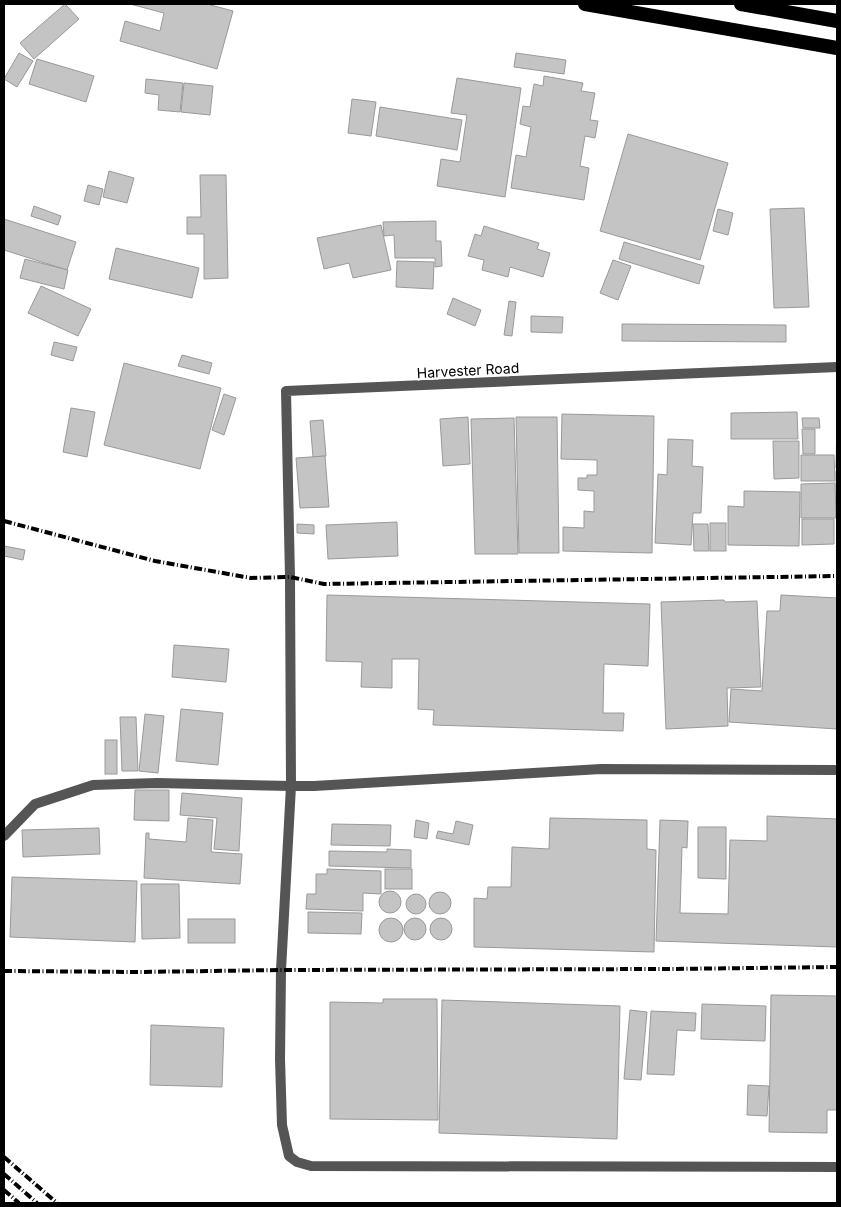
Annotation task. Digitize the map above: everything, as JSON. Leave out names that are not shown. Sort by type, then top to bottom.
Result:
[{"type":"highway","points":[[585,4],[836,48]]},
{"type":"highway","points":[[741,4],[837,21]]},
{"type":"street","name":"Harvester Road","points":[[291,786],[290,577],[286,391],[837,367]]},
{"type":"street","points":[[4,836],[35,804],[93,785],[314,786],[600,770],[837,770]]},
{"type":"street","points":[[291,786],[281,970],[280,1059],[282,1126],[289,1156],[297,1162],[311,1166],[837,1167]]},
{"type":"building","points":[[65,4],[79,19],[34,59],[20,43]]},
{"type":"building","points":[[130,4],[207,4],[233,11],[217,69],[120,41],[125,21],[160,31],[164,13]]},
{"type":"building","points":[[19,53],[33,61],[17,87],[4,79]]},
{"type":"building","points":[[516,53],[566,60],[564,74],[514,67]]},
{"type":"building","points":[[37,59],[94,76],[86,102],[29,84]]},
{"type":"building","points":[[544,76],[583,83],[581,91],[595,93],[590,120],[598,121],[595,138],[585,136],[580,166],[589,168],[584,200],[511,188],[516,155],[526,157],[531,127],[520,124],[523,106],[530,107],[534,84],[543,86]]},
{"type":"building","points":[[457,78],[521,88],[505,197],[437,186],[441,159],[460,162],[467,115],[451,113]]},
{"type":"building","points":[[146,79],[183,83],[180,112],[158,110],[159,95],[145,93]]},
{"type":"building","points":[[184,83],[213,86],[210,115],[181,112]]},
{"type":"building","points":[[352,99],[376,102],[371,136],[348,133]]},
{"type":"building","points":[[380,107],[462,120],[457,150],[376,136]]},
{"type":"building","points":[[628,134],[728,163],[700,260],[600,231]]},
{"type":"building","points":[[109,171],[134,178],[127,203],[103,197]]},
{"type":"building","points":[[200,175],[226,175],[228,278],[204,279],[204,234],[187,234],[187,217],[201,217]]},
{"type":"building","points":[[88,185],[103,189],[99,205],[84,201]]},
{"type":"building","points":[[34,206],[61,216],[58,225],[31,216]]},
{"type":"building","points":[[804,208],[809,307],[774,308],[770,209]]},
{"type":"building","points":[[718,209],[733,213],[728,235],[713,231]]},
{"type":"building","points":[[4,219],[76,242],[67,270],[4,250]]},
{"type":"building","points":[[436,221],[436,241],[441,241],[442,266],[435,267],[435,258],[395,258],[394,235],[384,236],[383,222]]},
{"type":"building","points":[[381,225],[391,270],[353,278],[349,263],[324,269],[317,238]]},
{"type":"building","points":[[484,226],[539,243],[537,249],[550,253],[543,277],[510,267],[508,277],[482,270],[484,260],[468,256],[475,234],[481,236]]},
{"type":"building","points":[[624,242],[704,266],[699,284],[619,259]]},
{"type":"building","points":[[116,248],[199,268],[192,298],[109,279]]},
{"type":"building","points":[[25,259],[68,270],[64,289],[20,278]]},
{"type":"building","points":[[613,260],[631,266],[618,300],[600,293]]},
{"type":"building","points":[[397,261],[434,262],[433,289],[396,287]]},
{"type":"building","points":[[41,286],[91,309],[78,336],[28,313]]},
{"type":"building","points":[[453,298],[481,310],[475,326],[447,314]]},
{"type":"building","points":[[509,301],[516,302],[512,336],[504,335]]},
{"type":"building","points":[[531,316],[563,317],[562,333],[531,332]]},
{"type":"building","points":[[622,324],[786,325],[786,342],[622,341]]},
{"type":"building","points":[[54,342],[77,347],[73,361],[51,355]]},
{"type":"building","points":[[182,355],[212,363],[209,374],[178,366]]},
{"type":"building","points":[[124,363],[221,388],[200,469],[104,445]]},
{"type":"building","points":[[224,394],[236,398],[224,435],[212,430]]},
{"type":"building","points":[[71,408],[95,412],[87,457],[63,452]]},
{"type":"building","points":[[797,412],[798,439],[731,439],[731,413]]},
{"type":"building","points":[[562,414],[654,416],[652,553],[563,551],[563,527],[584,528],[584,511],[594,512],[594,491],[578,490],[578,478],[587,478],[587,475],[597,475],[597,460],[561,459]]},
{"type":"building","points":[[468,417],[470,464],[443,466],[440,419]]},
{"type":"building","points":[[516,417],[557,417],[559,553],[519,553]]},
{"type":"building","points":[[837,417],[837,468],[836,468]]},
{"type":"building","points":[[514,418],[518,554],[475,554],[471,419]]},
{"type":"building","points":[[802,418],[819,418],[820,428],[803,428]]},
{"type":"building","points":[[323,420],[326,456],[313,457],[310,421]]},
{"type":"building","points":[[802,429],[815,429],[815,454],[803,454]]},
{"type":"building","points":[[668,439],[693,440],[692,466],[703,467],[701,513],[693,513],[691,545],[655,543],[658,474],[667,475]]},
{"type":"building","points":[[773,441],[799,441],[799,478],[774,479]]},
{"type":"building","points":[[801,455],[834,455],[835,481],[801,481]]},
{"type":"building","points":[[325,456],[329,507],[300,508],[296,458]]},
{"type":"building","points":[[836,471],[837,471],[837,542]]},
{"type":"building","points":[[835,483],[836,518],[801,518],[801,484]]},
{"type":"building","points":[[744,491],[800,492],[799,546],[728,545],[728,506],[744,507]]},
{"type":"building","points":[[802,519],[834,519],[834,544],[802,545]]},
{"type":"building","points":[[397,522],[398,556],[328,559],[326,525]]},
{"type":"building","points":[[710,523],[726,523],[726,551],[710,551]]},
{"type":"building","points":[[297,524],[314,525],[314,534],[297,533]]},
{"type":"building","points":[[693,524],[708,524],[709,551],[694,551]]},
{"type":"building","points":[[4,546],[25,550],[23,560],[4,556]]},
{"type":"building","points":[[327,595],[650,604],[648,666],[604,664],[603,713],[624,713],[623,731],[433,725],[434,710],[418,709],[419,659],[392,659],[392,688],[361,687],[362,662],[326,661]]},
{"type":"building","points":[[781,595],[837,598],[837,729],[729,722],[731,689],[762,691],[767,611],[780,611]]},
{"type":"building","points":[[724,600],[725,602],[757,601],[761,687],[727,688],[728,726],[666,729],[661,602]]},
{"type":"building","points":[[174,645],[229,649],[226,682],[172,677]]},
{"type":"building","points":[[181,709],[223,713],[218,765],[176,761]]},
{"type":"building","points":[[145,714],[164,716],[158,773],[139,771]]},
{"type":"building","points":[[120,717],[136,717],[138,771],[122,771]]},
{"type":"building","points":[[105,740],[117,740],[117,774],[105,774]]},
{"type":"building","points":[[135,790],[169,790],[169,821],[134,820]]},
{"type":"building","points":[[182,793],[242,798],[239,851],[214,849],[217,818],[180,815]]},
{"type":"building","points":[[767,816],[837,819],[837,947],[656,941],[660,820],[688,821],[687,848],[682,847],[680,913],[728,914],[730,840],[767,841]]},
{"type":"building","points":[[188,818],[213,820],[211,852],[242,854],[240,884],[144,878],[146,833],[149,833],[149,839],[186,842]]},
{"type":"building","points":[[550,818],[647,820],[647,849],[656,850],[654,952],[474,947],[474,898],[487,899],[488,887],[511,887],[512,847],[549,849]]},
{"type":"building","points":[[416,820],[429,823],[427,839],[414,837]]},
{"type":"building","points":[[456,821],[473,825],[469,845],[436,838],[438,831],[453,834]]},
{"type":"building","points":[[332,824],[391,825],[390,846],[331,845]]},
{"type":"building","points":[[698,827],[726,827],[726,879],[698,878]]},
{"type":"building","points":[[99,828],[100,854],[23,857],[22,830]]},
{"type":"building","points":[[387,849],[411,850],[411,868],[329,866],[329,851],[387,852]]},
{"type":"building","points":[[327,869],[381,871],[381,894],[363,893],[363,911],[306,909],[307,894],[316,894],[316,874],[327,874]]},
{"type":"building","points":[[385,869],[412,869],[412,889],[385,889]]},
{"type":"building","points":[[12,877],[137,881],[135,942],[10,937]]},
{"type":"building","points":[[141,884],[179,884],[180,938],[142,939]]},
{"type":"building","points":[[390,891],[398,894],[401,902],[398,910],[390,913],[382,910],[379,902],[382,894]]},
{"type":"building","points":[[440,892],[448,895],[451,903],[448,911],[440,914],[432,911],[429,903],[432,895]]},
{"type":"building","points":[[416,894],[423,897],[426,904],[423,911],[416,914],[409,911],[406,904],[409,897]]},
{"type":"building","points":[[308,912],[362,913],[361,934],[308,933]]},
{"type":"building","points":[[391,918],[396,919],[402,925],[402,935],[396,941],[391,942],[386,941],[380,935],[379,930],[380,925],[386,919]]},
{"type":"building","points":[[415,918],[423,921],[426,929],[423,937],[415,940],[407,937],[404,929],[407,921]]},
{"type":"building","points":[[437,918],[445,918],[452,925],[452,933],[445,940],[437,940],[430,933],[430,925]]},
{"type":"building","points":[[188,919],[235,919],[235,943],[188,943]]},
{"type":"building","points":[[771,995],[837,996],[837,1110],[827,1110],[827,1133],[769,1132]]},
{"type":"building","points":[[383,999],[437,999],[438,1120],[330,1119],[330,1002],[383,1003]]},
{"type":"building","points":[[442,1000],[620,1006],[617,1139],[439,1133]]},
{"type":"building","points":[[702,1004],[766,1006],[765,1041],[701,1039]]},
{"type":"building","points":[[630,1010],[647,1012],[641,1080],[624,1079]]},
{"type":"building","points":[[651,1011],[696,1013],[695,1031],[677,1030],[674,1075],[647,1074]]},
{"type":"building","points":[[151,1025],[224,1028],[222,1087],[150,1085]]},
{"type":"building","points":[[748,1085],[769,1086],[767,1116],[747,1115]]},
{"type":"railway","points":[[4,521],[155,561],[251,578],[290,577],[324,584],[837,576]]},
{"type":"railway","points":[[4,971],[139,972],[837,967]]},
{"type":"railway","points":[[4,1157],[57,1203]]},
{"type":"railway","points":[[4,1174],[37,1203]]},
{"type":"railway","points":[[4,1190],[19,1203]]}]
